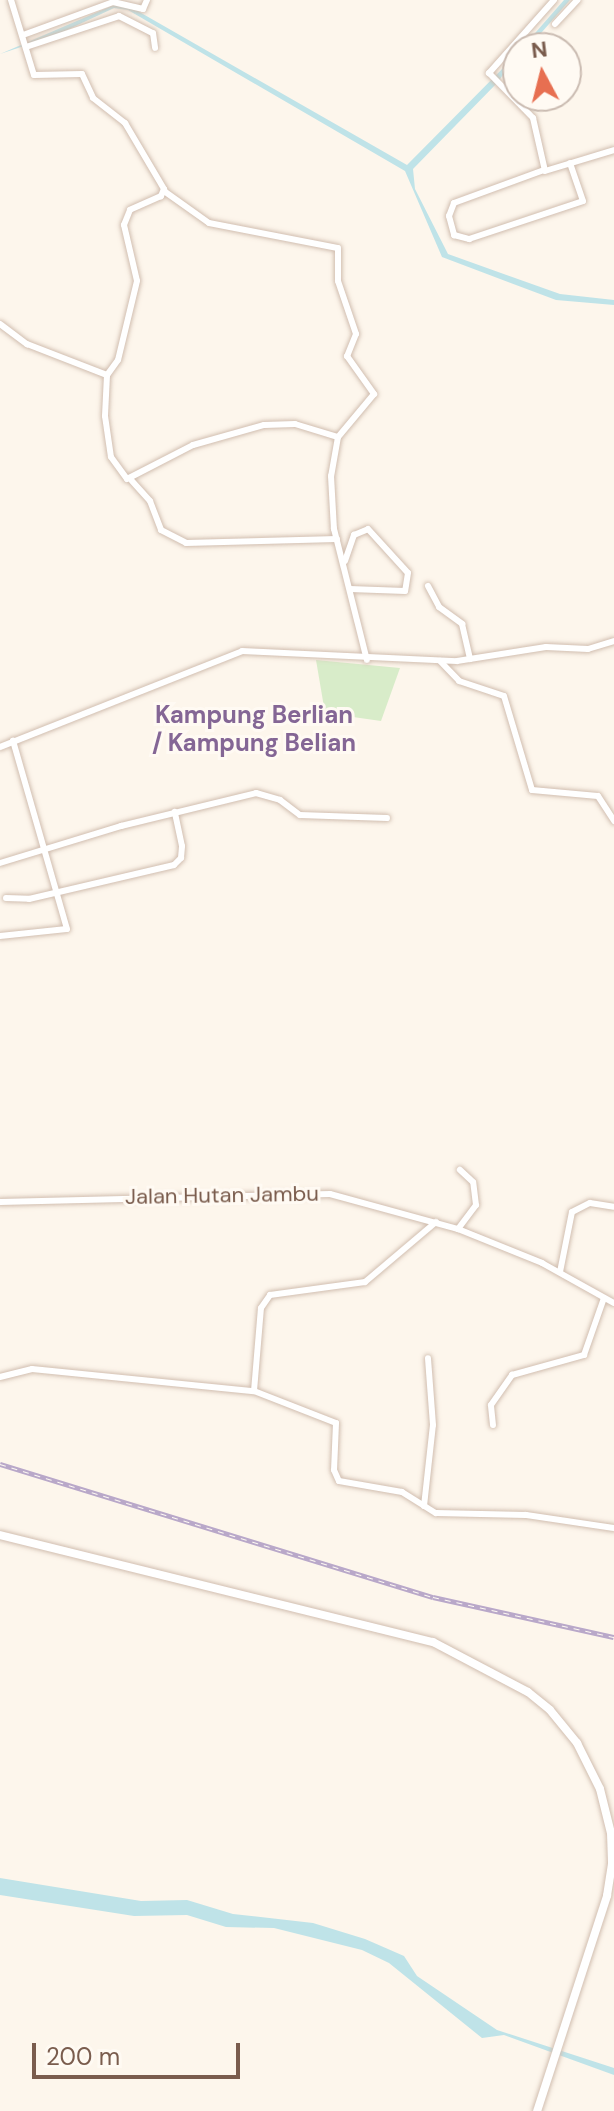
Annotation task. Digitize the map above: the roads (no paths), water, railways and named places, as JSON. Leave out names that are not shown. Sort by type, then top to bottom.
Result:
[{"type":"street","points":[[11,0],[37,77],[82,74],[93,98],[125,123],[164,191],[209,223],[326,241],[338,248],[340,291],[356,334],[347,356],[374,397],[338,437],[331,476],[337,539],[367,660]]},
{"type":"street","points":[[23,35],[113,2],[143,9],[147,0]]},
{"type":"street","points":[[544,170],[533,118],[489,73],[554,0]]},
{"type":"street","points":[[555,24],[577,0]]},
{"type":"street","points":[[26,47],[119,16],[153,33],[155,48]]},
{"type":"street","points":[[570,163],[583,201],[469,239],[454,235],[449,216],[454,203],[544,170],[614,150]]},
{"type":"street","points":[[164,191],[127,216],[124,237],[137,281],[119,357],[107,375],[106,442],[111,457],[150,501],[161,530],[186,543],[337,539]]},
{"type":"street","points":[[0,324],[37,349],[107,375]]},
{"type":"street","points":[[132,481],[148,466],[193,445],[264,425],[295,424],[338,437]]},
{"type":"street","points":[[344,565],[354,535],[368,529],[408,573],[405,591],[350,589]]},
{"type":"street","points":[[428,586],[439,607],[462,624],[470,659]]},
{"type":"street","points":[[0,747],[242,651],[367,660],[440,661],[546,647],[588,649],[614,641]]},
{"type":"street","points":[[440,661],[459,681],[504,696],[532,790],[598,796],[614,821]]},
{"type":"street","points":[[0,936],[67,929],[13,741]]},
{"type":"street","points":[[0,863],[43,848],[256,793],[280,800],[300,815],[387,818]]},
{"type":"street","points":[[6,898],[57,892],[174,865],[181,858],[182,846],[175,812]]},
{"type":"street","points":[[458,1229],[476,1205],[473,1182],[460,1170]]},
{"type":"street","name":"Jalan Hutan Jambu","points":[[0,1202],[313,1191],[458,1229],[560,1272],[614,1303]]},
{"type":"street","points":[[560,1272],[572,1212],[590,1203],[614,1207]]},
{"type":"street","points":[[254,1391],[261,1308],[270,1295],[365,1282],[436,1222]]},
{"type":"street","points":[[493,1425],[491,1405],[512,1375],[584,1355],[604,1298]]},
{"type":"street","points":[[424,1506],[433,1425],[428,1358]]},
{"type":"street","points":[[0,1377],[32,1369],[254,1391],[336,1423],[334,1470],[339,1481],[402,1492],[436,1513],[526,1515],[614,1528]]},
{"type":"street","points":[[0,1535],[433,1642],[528,1692],[550,1710],[591,1769],[611,1833],[607,1896],[537,2111]]},
{"type":"water","points":[[564,0],[570,0],[542,32],[536,32]]},
{"type":"water","points":[[114,5],[129,6],[407,165],[502,69],[498,82],[413,169],[415,189],[448,254],[560,294],[614,300],[614,305],[556,300],[442,257],[405,171],[128,10],[114,8],[54,36],[0,54]]},
{"type":"water","points":[[0,1878],[141,1901],[187,1900],[233,1914],[313,1923],[365,1939],[404,1956],[417,1976],[497,2030],[614,2068],[614,2075],[504,2035],[482,2038],[389,1963],[362,1950],[274,1928],[226,1927],[187,1915],[134,1916],[0,1895]]},
{"type":"railway","points":[[0,1464],[433,1597],[614,1637]]},
{"type":"district","name":"Kampung Berlian / Kampung Belian","points":[[254,729]]}]
